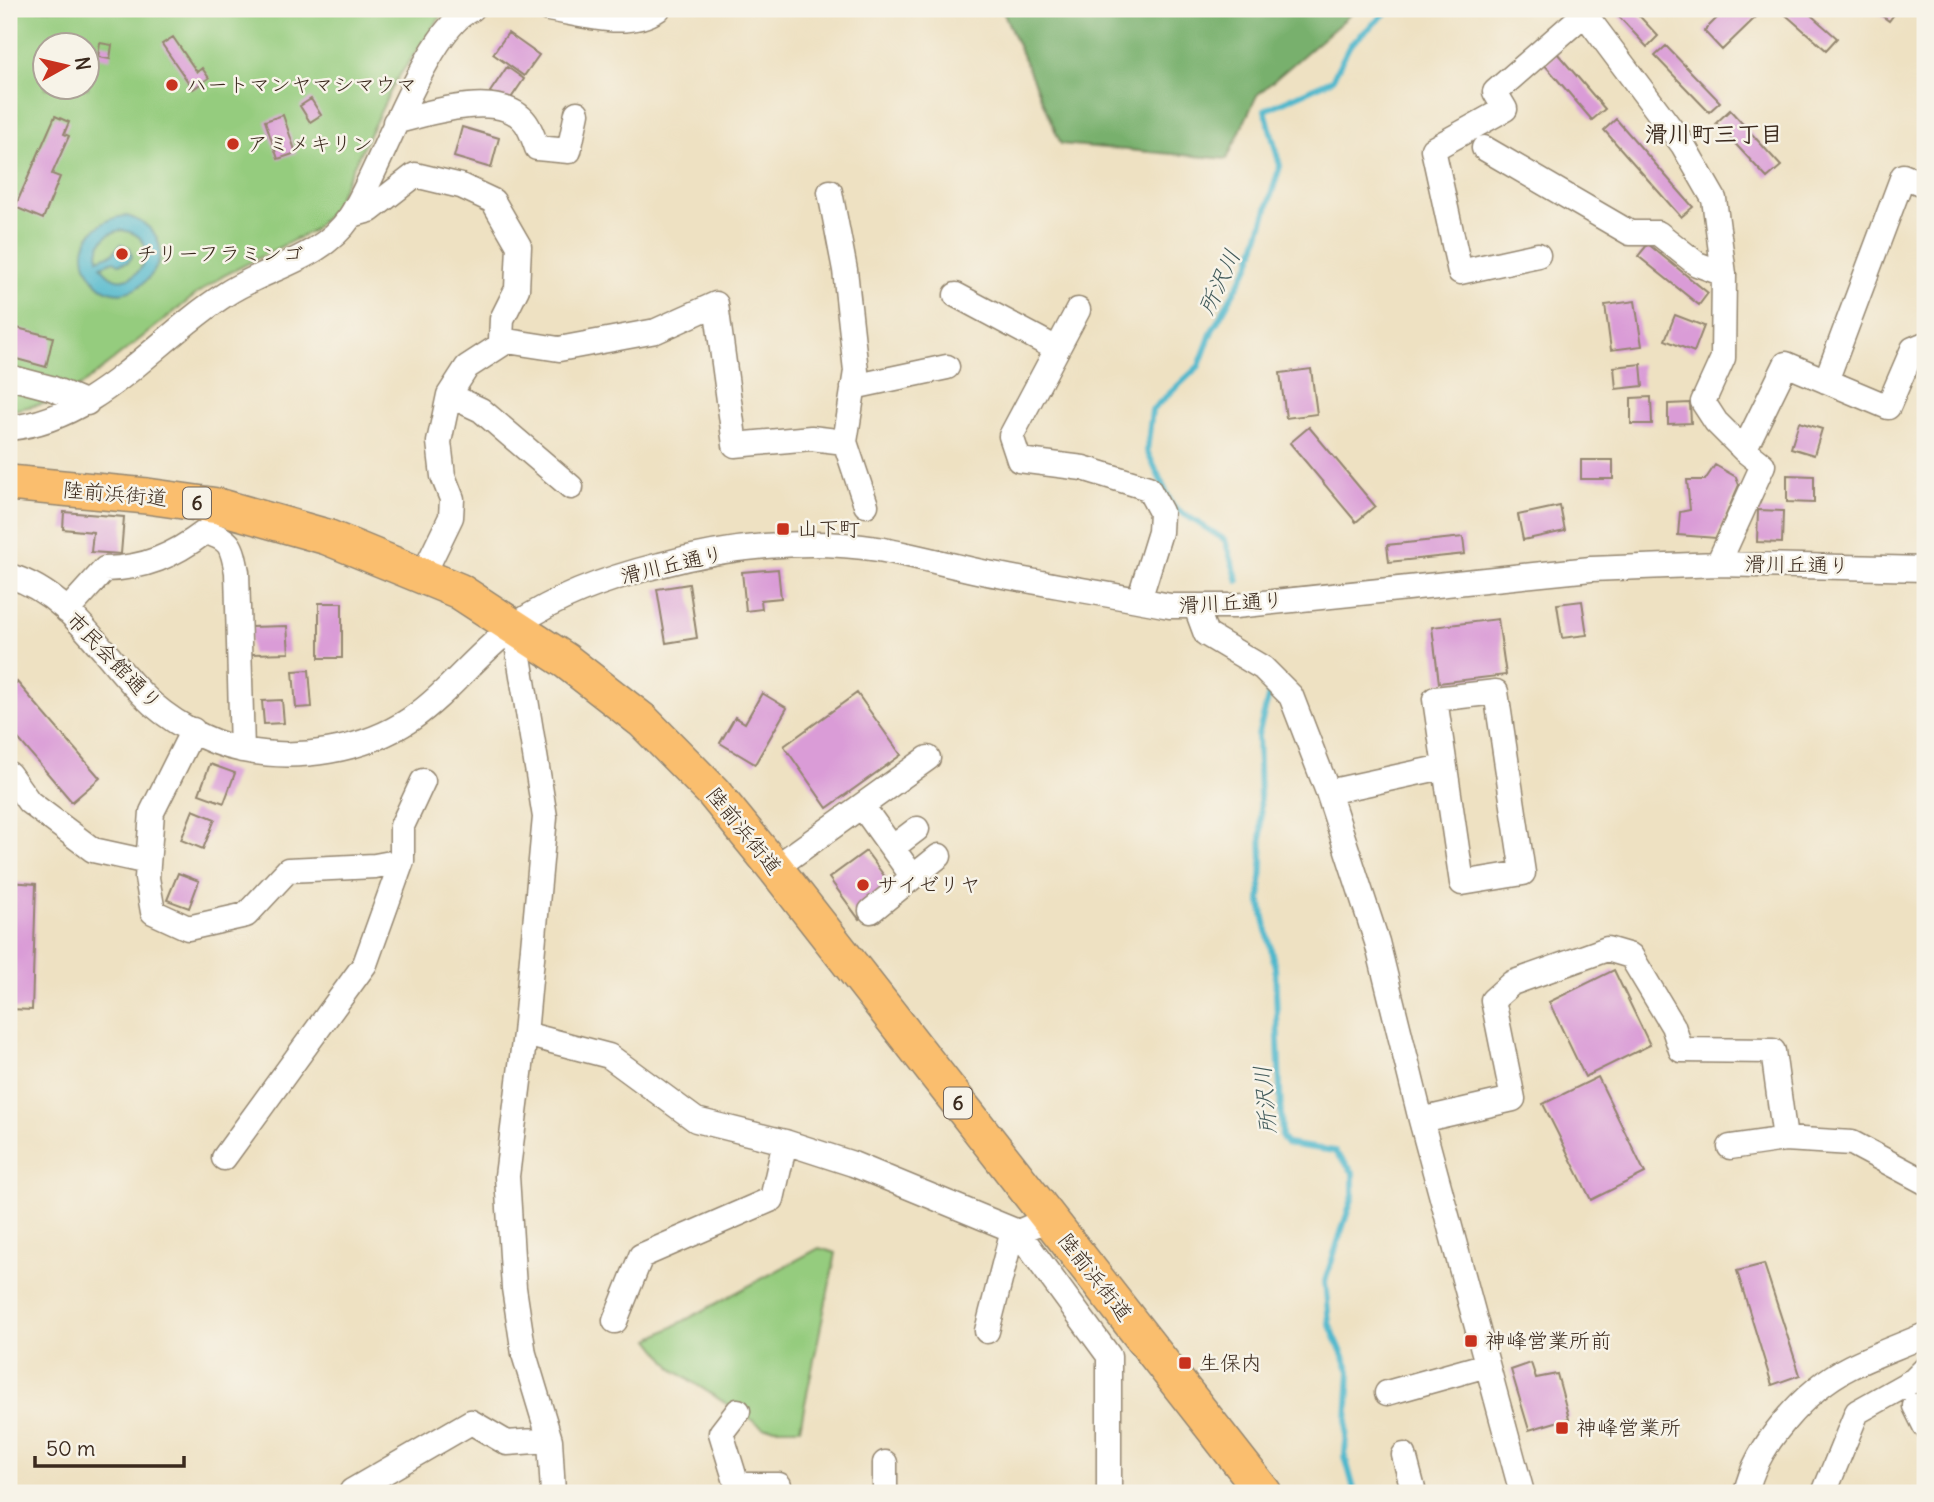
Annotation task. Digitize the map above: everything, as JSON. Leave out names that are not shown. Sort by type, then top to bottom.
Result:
[{"type":"highway","name":"陸前浜街道","points":[[9,483],[147,496],[218,506],[327,537],[423,575],[475,600],[582,673],[675,750],[775,868],[1034,1226],[1264,1493]]},
{"type":"street","points":[[9,428],[55,419],[87,403],[225,294],[318,249],[338,233],[352,215],[395,122],[452,25],[472,9]]},
{"type":"street","points":[[548,9],[628,19],[645,17],[658,9]]},
{"type":"street","points":[[1538,255],[1460,272],[1433,149],[1505,109],[1495,92],[1582,12],[1683,145],[1714,199],[1724,274],[1723,358],[1703,402],[1716,422],[1763,465],[1718,564]]},
{"type":"street","points":[[395,122],[466,104],[512,111],[526,122],[537,148],[569,151],[577,113]]},
{"type":"street","points":[[1484,148],[1630,233],[1658,233],[1697,264],[1724,274]]},
{"type":"street","points":[[352,215],[370,210],[415,175],[461,186],[493,201],[519,246],[517,289],[502,319],[501,340],[559,349],[656,331],[716,304],[735,444],[811,438],[845,442]]},
{"type":"street","points":[[1826,381],[1903,176],[1925,185]]},
{"type":"street","points":[[830,192],[845,270],[856,371],[845,442],[866,505]]},
{"type":"street","points":[[956,295],[1057,349]]},
{"type":"street","points":[[1078,310],[1011,436],[1019,460],[1083,468],[1148,488],[1161,512],[1160,532],[1139,600]]},
{"type":"street","points":[[423,575],[450,517],[452,499],[443,476],[439,442],[449,395],[467,367],[507,341]]},
{"type":"street","points":[[1744,450],[1786,364],[1888,407],[1913,349],[1925,344]]},
{"type":"street","points":[[853,387],[947,367]]},
{"type":"street","points":[[9,376],[51,388],[87,403]]},
{"type":"street","points":[[449,395],[481,410],[571,487]]},
{"type":"street","points":[[67,611],[105,569],[134,568],[156,562],[205,532],[223,537],[233,550],[237,572],[242,750]]},
{"type":"street","name":"滑川丘通り","points":[[514,626],[537,611],[601,584],[662,564],[719,553],[808,545],[878,549],[995,575],[1196,607],[1258,604],[1518,575],[1718,564],[1925,569]]},
{"type":"street","name":"市民会館通り","points":[[13,579],[48,594],[164,714],[193,730],[242,750],[285,754],[319,753],[359,743],[393,728],[411,719],[514,626]]},
{"type":"street","points":[[1196,607],[1206,634],[1263,668],[1291,696],[1328,792],[1377,942],[1421,1120],[1487,1365],[1516,1492]]},
{"type":"street","points":[[514,626],[545,817],[508,1189],[514,1289],[524,1354],[550,1440],[553,1493]]},
{"type":"street","points":[[1496,692],[1523,873],[1462,883],[1443,767],[1435,699],[1496,692]]},
{"type":"street","points":[[193,730],[152,812],[147,878],[153,912],[188,928],[246,915],[288,870],[376,866],[402,861]]},
{"type":"street","points":[[775,868],[928,758]]},
{"type":"street","points":[[1328,792],[1443,767]]},
{"type":"street","points":[[9,774],[29,802],[93,850],[148,862]]},
{"type":"street","points":[[225,1158],[365,964],[402,861],[402,826],[422,781]]},
{"type":"street","points":[[862,806],[913,877]]},
{"type":"street","points":[[891,848],[917,829]]},
{"type":"street","points":[[871,911],[939,856]]},
{"type":"street","points":[[1421,1120],[1513,1099],[1493,1000],[1512,983],[1607,949],[1631,956],[1673,1026],[1681,1050],[1773,1051],[1785,1139]]},
{"type":"street","points":[[525,1034],[609,1056],[696,1120],[785,1142],[1034,1226],[1109,1356],[1109,1493]]},
{"type":"street","points":[[1730,1147],[1785,1139],[1852,1143],[1925,1182]]},
{"type":"street","points":[[615,1321],[641,1256],[772,1199],[785,1142]]},
{"type":"street","points":[[987,1332],[1010,1241],[1034,1226]]},
{"type":"street","points":[[1746,1493],[1750,1475],[1787,1416],[1847,1368],[1925,1335]]},
{"type":"street","points":[[1387,1393],[1487,1365]]},
{"type":"street","points":[[1828,1492],[1857,1412],[1914,1380],[1925,1369]]},
{"type":"street","points":[[738,1411],[721,1433],[737,1485],[779,1485],[779,1493]]},
{"type":"street","points":[[352,1491],[471,1422],[507,1443],[550,1440]]},
{"type":"street","points":[[1404,1455],[1414,1493]]},
{"type":"street","points":[[885,1462],[885,1493]]},
{"type":"green space","points":[[9,9],[446,9],[395,82],[331,212],[312,231],[223,276],[78,388],[47,403],[9,411]]},
{"type":"green space","points":[[1002,9],[1357,9],[1257,95],[1227,159],[1061,144]]},
{"type":"green space","points":[[819,1248],[836,1253],[800,1428],[764,1428],[674,1370],[650,1339]]},
{"type":"water","points":[[127,216],[150,228],[159,245],[158,262],[150,277],[135,288],[119,293],[102,287],[88,270],[84,249],[92,232],[117,217]],"holes":[[[122,230],[137,236],[145,245],[146,256],[141,267],[133,275],[123,279],[112,277],[101,266],[114,261],[119,264],[128,262],[132,257],[130,248],[121,244],[112,254],[98,259],[101,243],[111,233]]]},
{"type":"building","points":[[1612,9],[1633,9],[1658,36],[1647,47]]},
{"type":"building","points":[[1726,9],[1749,9],[1757,16],[1722,50],[1704,31]]},
{"type":"building","points":[[1779,9],[1804,9],[1837,38],[1826,50]]},
{"type":"building","points":[[1873,9],[1898,9],[1889,21]]},
{"type":"building","points":[[508,33],[539,55],[524,76],[493,54]]},
{"type":"building","points":[[173,37],[197,72],[202,68],[209,78],[193,89],[162,44]]},
{"type":"building","points":[[102,43],[112,45],[110,59],[102,58]]},
{"type":"building","points":[[1666,46],[1720,102],[1709,112],[1655,56]]},
{"type":"building","points":[[1557,53],[1605,109],[1592,120],[1544,64]]},
{"type":"building","points":[[507,67],[524,79],[507,104],[490,92]]},
{"type":"building","points":[[311,99],[321,115],[310,122],[300,106]]},
{"type":"building","points":[[1730,110],[1781,166],[1767,178],[1716,123]]},
{"type":"building","points":[[283,115],[296,153],[278,159],[265,121]]},
{"type":"building","points":[[55,116],[69,122],[64,134],[69,136],[52,174],[60,177],[43,219],[15,207]]},
{"type":"building","points":[[1616,119],[1693,207],[1681,217],[1604,130]]},
{"type":"building","points":[[462,127],[499,138],[491,168],[454,157]]},
{"type":"building","points":[[1648,244],[1708,293],[1699,305],[1638,256]]},
{"type":"building","points":[[1635,301],[1642,346],[1611,350],[1605,305]]},
{"type":"building","points":[[1675,315],[1704,326],[1694,352],[1665,340]]},
{"type":"building","points":[[9,326],[53,337],[46,367],[9,357]]},
{"type":"building","points":[[1641,364],[1643,386],[1616,389],[1614,367]]},
{"type":"building","points":[[1311,369],[1317,414],[1286,418],[1280,373]]},
{"type":"building","points":[[1651,397],[1652,424],[1631,424],[1631,398]]},
{"type":"building","points":[[1690,403],[1691,423],[1668,424],[1668,404]]},
{"type":"building","points":[[1799,422],[1822,429],[1814,455],[1791,448]]},
{"type":"building","points":[[1309,427],[1375,506],[1356,522],[1290,443]]},
{"type":"building","points":[[1581,460],[1613,460],[1613,479],[1581,479]]},
{"type":"building","points":[[1715,465],[1736,477],[1739,485],[1716,538],[1678,535],[1680,512],[1690,510],[1687,480],[1705,480]]},
{"type":"building","points":[[1787,475],[1814,476],[1814,503],[1787,502]]},
{"type":"building","points":[[1560,506],[1565,531],[1523,540],[1518,515]]},
{"type":"building","points":[[1758,510],[1783,511],[1782,543],[1757,542]]},
{"type":"building","points":[[64,512],[124,517],[121,554],[91,552],[93,532],[63,529]]},
{"type":"building","points":[[1463,537],[1465,554],[1389,562],[1387,545]]},
{"type":"building","points":[[778,569],[781,598],[761,600],[762,609],[746,611],[742,572]]},
{"type":"building","points":[[689,584],[697,638],[666,643],[657,589]]},
{"type":"building","points":[[1582,601],[1587,635],[1562,638],[1557,604]]},
{"type":"building","points":[[319,603],[342,603],[342,658],[319,658]]},
{"type":"building","points":[[1498,619],[1506,675],[1439,683],[1432,627]]},
{"type":"building","points":[[287,626],[289,653],[251,654],[250,627]]},
{"type":"building","points":[[309,670],[312,707],[296,708],[293,671]]},
{"type":"building","points":[[17,682],[100,778],[72,802],[9,728],[9,689]]},
{"type":"building","points":[[762,693],[787,708],[755,764],[720,743],[735,717],[745,723]]},
{"type":"building","points":[[857,693],[901,755],[827,808],[784,746]]},
{"type":"building","points":[[282,700],[284,723],[264,724],[262,701]]},
{"type":"building","points":[[210,764],[235,773],[224,803],[199,794]]},
{"type":"building","points":[[193,810],[215,819],[203,849],[181,840]]},
{"type":"building","name":"サイゼリヤ","points":[[866,851],[896,892],[859,919],[829,878]]},
{"type":"building","points":[[178,873],[199,881],[189,908],[167,900]]},
{"type":"building","points":[[9,882],[36,884],[32,1010],[9,1009]]},
{"type":"building","points":[[1614,970],[1650,1045],[1585,1077],[1549,1002]]},
{"type":"building","points":[[1598,1077],[1645,1173],[1591,1200],[1543,1104]]},
{"type":"building","points":[[1764,1264],[1800,1375],[1772,1385],[1737,1271]]},
{"type":"building","points":[[1531,1363],[1536,1378],[1557,1374],[1569,1418],[1529,1430],[1511,1370]]},
{"type":"waterway","name":"所沢川","points":[[1238,581],[1225,540],[1173,507],[1147,451],[1152,410],[1199,366],[1212,331],[1250,264],[1280,166],[1265,110],[1332,80],[1350,45],[1390,9]]},
{"type":"waterway","name":"所沢川","points":[[1270,691],[1258,735],[1262,862],[1260,900],[1275,967],[1282,1138],[1287,1144],[1334,1151],[1353,1172],[1353,1196],[1325,1281],[1329,1323],[1350,1371],[1345,1456],[1355,1493]]},
{"type":"place","name":"ハートマンヤマシマウマ","points":[[172,85]]},
{"type":"place","name":"アミメキリン","points":[[233,144]]},
{"type":"place","name":"チリーフラミンゴ","points":[[122,254]]},
{"type":"place","name":"山下町","points":[[783,529]]},
{"type":"place","name":"サイゼリヤ","points":[[863,885]]},
{"type":"place","name":"神峰営業所前","points":[[1471,1341]]},
{"type":"place","name":"生保内","points":[[1185,1363]]},
{"type":"place","name":"神峰営業所","points":[[1562,1428]]},
{"type":"district","name":"滑川町三丁目","points":[[1714,134]]}]
